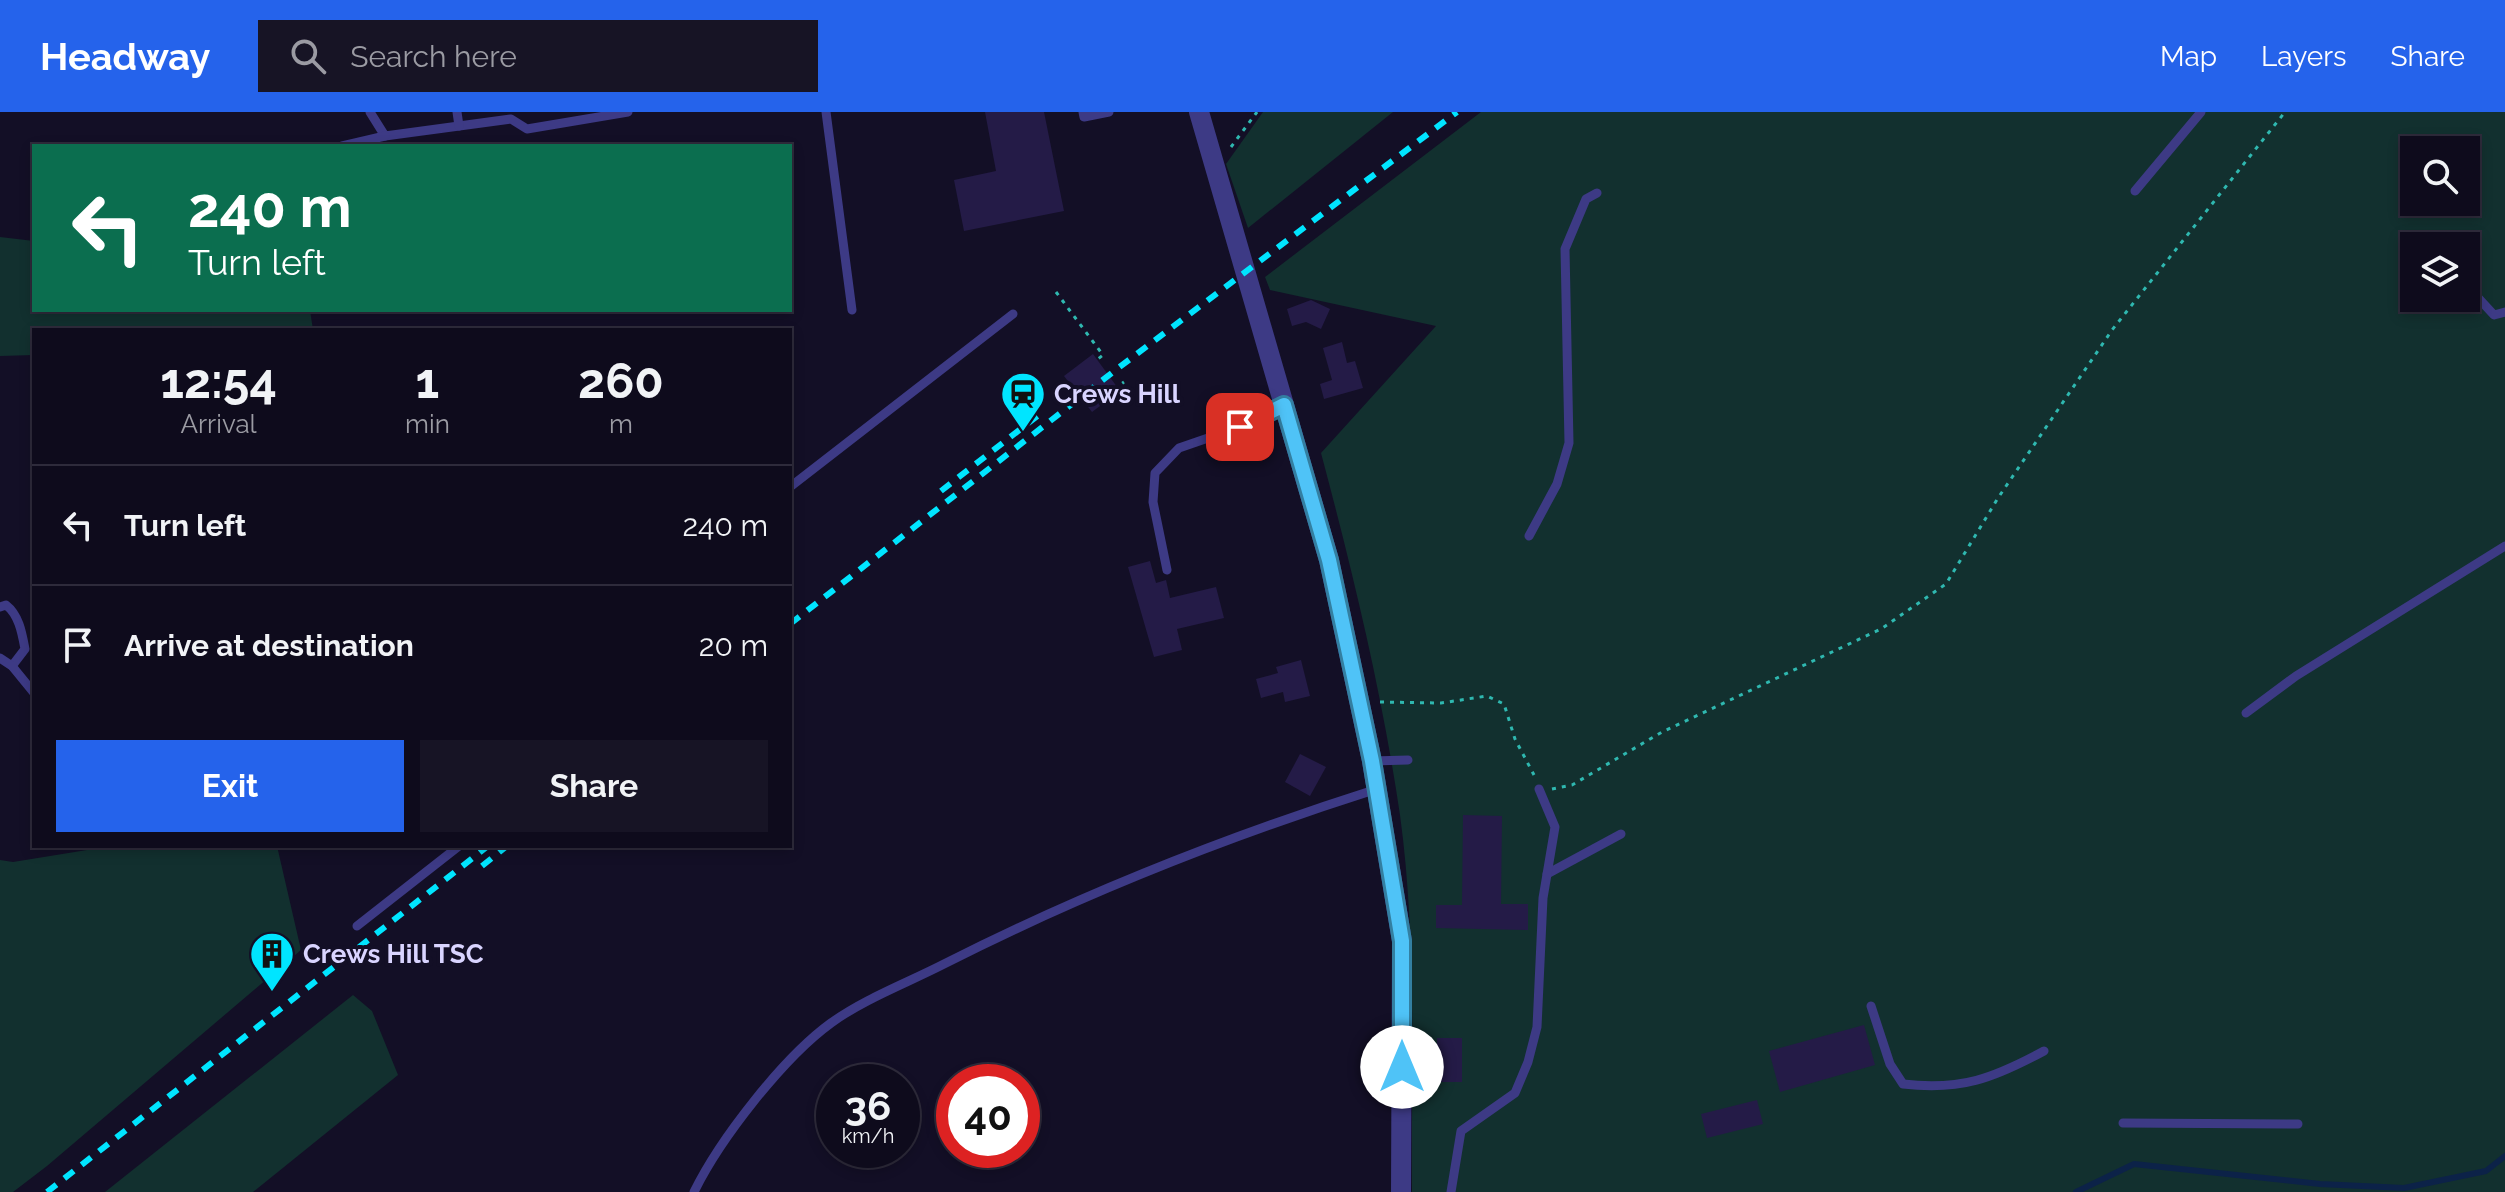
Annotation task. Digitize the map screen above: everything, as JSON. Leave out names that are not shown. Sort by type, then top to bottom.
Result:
[{"type":"street","points":[[1199,112],[1329,560],[1361,701],[1402,941],[1401,1192]]},
{"type":"lane","points":[[370,112],[385,136]]},
{"type":"lane","points":[[457,112],[459,126]]},
{"type":"lane","points":[[351,144],[385,136],[511,119],[527,129],[628,112]]},
{"type":"lane","points":[[826,112],[852,310]]},
{"type":"lane","points":[[1083,112],[1084,117],[1109,112]]},
{"type":"lane","points":[[2135,191],[2201,112]]},
{"type":"lane","points":[[1529,536],[1557,484],[1569,443],[1564,255],[1586,199],[1597,193]]},
{"type":"lane","points":[[2480,300],[2494,315],[2505,312]]},
{"type":"lane","points":[[792,485],[1013,314]]},
{"type":"lane","points":[[1167,570],[1153,502],[1155,473],[1179,448],[1240,427],[1284,405]]},
{"type":"lane","points":[[2246,713],[2296,676],[2505,546]]},
{"type":"lane","points":[[0,607],[6,605],[13,611],[25,649],[12,666]]},
{"type":"lane","points":[[0,658],[12,666],[32,691]]},
{"type":"lane","points":[[1372,761],[1408,760]]},
{"type":"lane","points":[[694,1192],[706,1167],[775,1077],[830,1023],[1016,928],[1304,812],[1377,789]]},
{"type":"lane","points":[[1451,1192],[1461,1131],[1515,1093],[1528,1062],[1537,1027],[1543,898],[1555,827],[1539,789]]},
{"type":"lane","points":[[1547,874],[1621,834]]},
{"type":"lane","points":[[357,926],[456,848]]},
{"type":"lane","points":[[1871,1006],[1890,1064],[1903,1084],[1942,1088],[1981,1081],[2044,1051]]},
{"type":"lane","points":[[2123,1123],[2298,1124]]},
{"type":"path","points":[[1214,170],[1257,112]]},
{"type":"path","points":[[1361,701],[1441,703],[1487,696],[1504,704],[1515,739],[1539,789],[1572,785],[1662,732],[1881,629],[1946,584],[1998,498],[2112,330],[2285,112]]},
{"type":"path","points":[[1056,292],[1103,355],[1094,362]]},
{"type":"path","points":[[1114,389],[1124,382]]},
{"type":"green space","points":[[1263,112],[1393,112],[1248,228],[1226,164]]},
{"type":"green space","points":[[1481,112],[2505,112],[2505,1192],[1412,1192],[1411,956],[1400,815],[1366,633],[1321,453],[1436,326],[1270,290],[1265,277]]},
{"type":"green space","points":[[0,237],[32,241],[32,312],[310,312],[313,328],[32,328],[32,355],[0,356]]},
{"type":"green space","points":[[277,848],[301,950],[47,1166],[13,1192],[0,1192],[0,860],[13,862],[87,850]]},
{"type":"green space","points":[[353,995],[372,1011],[398,1075],[253,1192],[105,1192]]},
{"type":"building","points":[[985,112],[1044,112],[1064,211],[964,231],[954,180],[996,171]]},
{"type":"building","points":[[1311,300],[1330,309],[1321,329],[1306,322],[1292,326],[1287,309]]},
{"type":"building","points":[[1342,342],[1347,363],[1355,361],[1363,388],[1324,399],[1320,384],[1332,380],[1323,348]]},
{"type":"building","points":[[1093,354],[1120,391],[1092,412],[1064,376]]},
{"type":"building","points":[[1150,561],[1156,583],[1166,580],[1170,598],[1216,587],[1224,618],[1177,629],[1182,650],[1154,657],[1128,567]]},
{"type":"building","points":[[1301,660],[1310,696],[1285,702],[1283,692],[1261,698],[1256,679],[1278,673],[1276,667]]},
{"type":"building","points":[[1300,754],[1326,767],[1310,796],[1285,782]]},
{"type":"building","points":[[1463,815],[1502,816],[1501,904],[1528,904],[1528,930],[1436,928],[1436,905],[1462,905]]},
{"type":"building","points":[[1864,1025],[1875,1065],[1780,1092],[1769,1051]]},
{"type":"building","points":[[1437,1038],[1462,1038],[1462,1082],[1437,1082]]},
{"type":"building","points":[[1757,1100],[1763,1124],[1707,1138],[1701,1114]]},
{"type":"waterway","points":[[2076,1192],[2134,1164],[2320,1184],[2404,1188],[2486,1171],[2505,1156]]},
{"type":"railway","points":[[792,622],[1113,372],[1457,112]]},
{"type":"railway","points":[[941,491],[1045,410]]},
{"type":"railway","points":[[47,1192],[485,848]]},
{"type":"railway","points":[[482,866],[504,848]]},
{"type":"place","name":"Crews Hill","points":[[1023,433]]},
{"type":"place","name":"Crews Hill TSC","points":[[272,993]]},
{"type":"route","points":[[1240,427],[1284,405],[1329,560],[1361,701],[1402,941],[1402,1067]]}]
